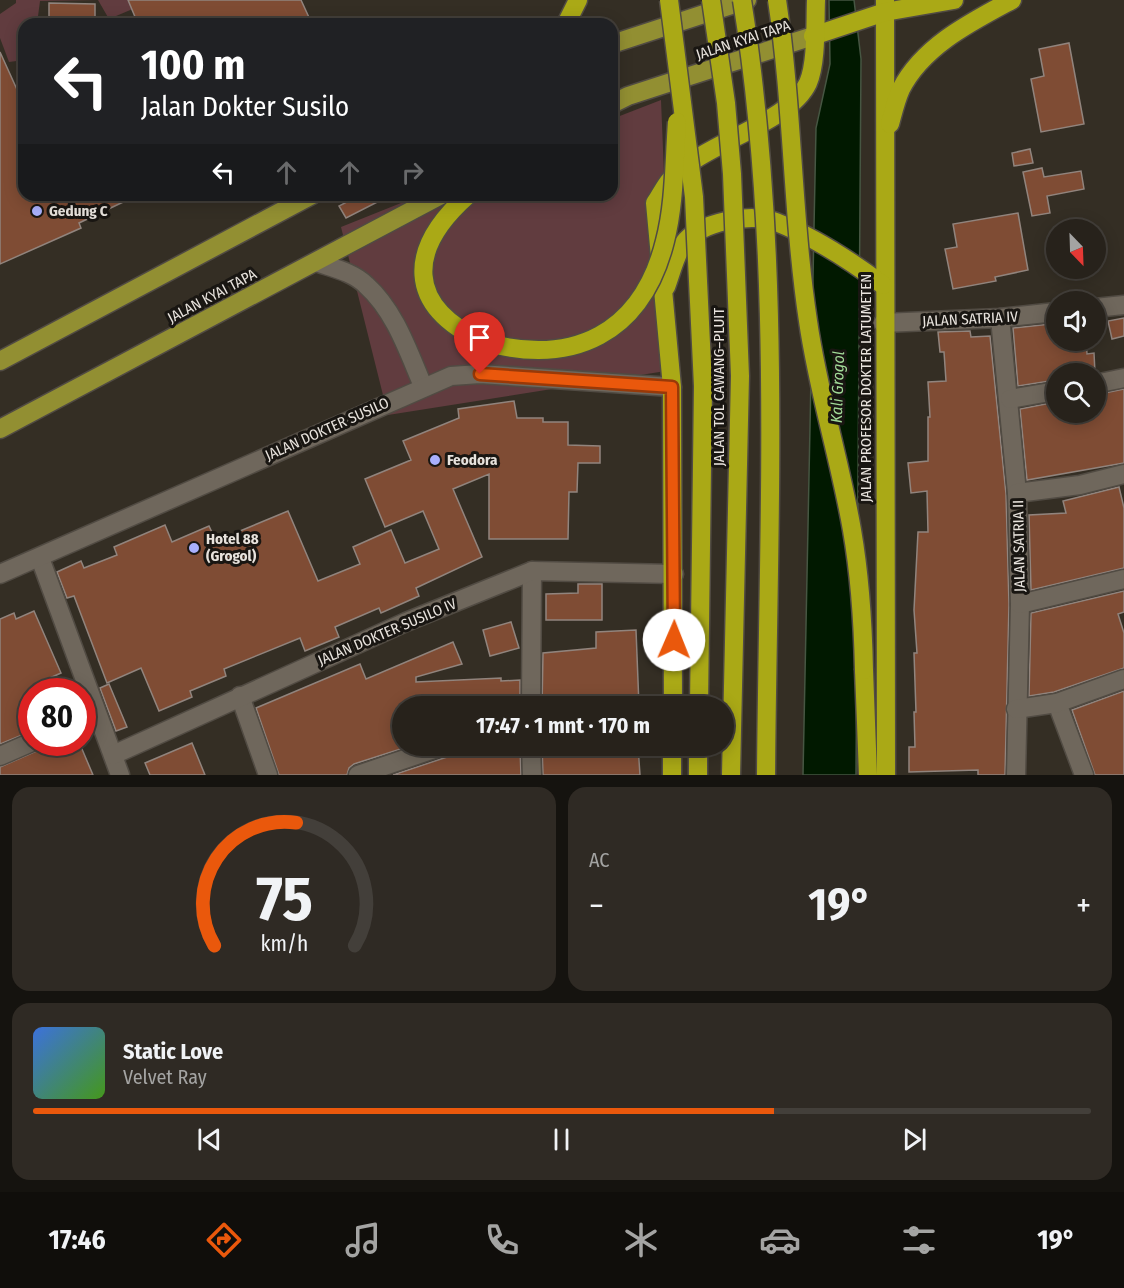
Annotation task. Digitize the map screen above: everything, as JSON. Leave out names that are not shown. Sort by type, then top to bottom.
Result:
[{"type":"highway","points":[[569,18],[578,0]]},
{"type":"highway","points":[[669,0],[694,197],[703,386],[699,696]]},
{"type":"highway","name":"JALAN TOL CAWANG–PLUIT","points":[[711,0],[731,162],[740,376],[731,775]]},
{"type":"highway","points":[[742,0],[757,101],[764,170],[769,339],[766,775]]},
{"type":"highway","name":"JALAN PROFESOR DOKTER LATUMETEN","points":[[777,0],[787,74],[806,309],[816,375],[852,530],[862,605],[868,775]]},
{"type":"highway","points":[[673,696],[672,387],[655,203],[670,179],[710,150],[790,105],[808,84],[818,35],[816,0]]},
{"type":"highway","name":"JALAN KYAI TAPA","points":[[818,35],[862,20],[885,6],[954,0]]},
{"type":"highway","points":[[884,141],[901,89],[930,52],[972,22],[1012,0]]},
{"type":"highway","name":"JALAN PROFESOR DOKTER LATUMETEN","points":[[885,6],[883,285],[886,775]]},
{"type":"highway","points":[[462,201],[440,223],[429,240],[424,258],[424,276],[428,293],[437,309],[450,323],[484,342],[527,351],[557,351],[584,344],[606,333],[628,314],[650,285],[665,241],[672,203],[679,73]]},
{"type":"highway","points":[[665,292],[682,244],[699,229],[714,223],[750,219],[774,221],[865,271],[883,285]]},
{"type":"highway","points":[[672,756],[672,775]]},
{"type":"highway","points":[[698,756],[698,775]]},
{"type":"main road","points":[[618,42],[747,0]]},
{"type":"main road","name":"JALAN KYAI TAPA","points":[[618,101],[818,35]]},
{"type":"main road","points":[[0,361],[301,201]]},
{"type":"main road","name":"JALAN KYAI TAPA","points":[[0,429],[430,201]]},
{"type":"street","points":[[316,262],[348,273],[366,284],[397,327],[423,386]]},
{"type":"street","points":[[1106,307],[1124,305]]},
{"type":"street","name":"JALAN SATRIA IV","points":[[884,323],[1000,318],[1046,313]]},
{"type":"street","name":"JALAN SATRIA II","points":[[1000,318],[1010,399],[1017,493],[1020,604],[1016,775]]},
{"type":"street","name":"JALAN DOKTER SUSILO","points":[[0,574],[423,386],[451,376],[480,374],[672,387]]},
{"type":"street","points":[[1106,382],[1124,378]]},
{"type":"street","points":[[1010,399],[1046,393]]},
{"type":"street","points":[[1017,493],[1080,485],[1124,474]]},
{"type":"street","points":[[40,558],[78,678]]},
{"type":"street","points":[[531,696],[532,571]]},
{"type":"street","name":"JALAN DOKTER SUSILO IV","points":[[113,755],[406,622],[532,571],[674,574]]},
{"type":"street","points":[[1020,604],[1124,579]]},
{"type":"street","points":[[1016,709],[1057,703],[1124,679]]},
{"type":"street","points":[[240,696],[268,775]]},
{"type":"street","points":[[1057,703],[1084,775]]},
{"type":"street","points":[[96,727],[113,755],[120,775]]},
{"type":"street","points":[[0,756],[18,748]]},
{"type":"street","points":[[358,775],[414,756]]},
{"type":"street","points":[[531,756],[532,775]]},
{"type":"shaded area","points":[[16,0],[98,0],[40,1],[38,18],[18,18],[18,61],[9,62],[0,38],[0,14],[16,3]]},
{"type":"shaded area","points":[[98,0],[154,0],[111,18],[108,18]]},
{"type":"shaded area","points":[[661,100],[672,370],[388,415],[341,227],[406,201],[618,201],[618,117]]},
{"type":"water","name":"Kali Grogol","points":[[829,0],[854,0],[861,59],[856,775],[803,775],[816,128],[830,64]]},
{"type":"building","points":[[128,0],[301,0],[309,18],[136,18]]},
{"type":"building","points":[[49,3],[95,4],[95,18],[49,18]]},
{"type":"building","points":[[1069,43],[1084,124],[1041,132],[1031,79],[1044,76],[1039,49]]},
{"type":"building","name":"Gedung C","points":[[0,52],[18,92],[18,201],[125,201],[79,223],[81,228],[0,264]]},
{"type":"building","points":[[1030,149],[1033,163],[1014,166],[1012,153]]},
{"type":"building","points":[[1042,168],[1044,177],[1081,171],[1084,189],[1047,196],[1050,213],[1032,216],[1023,172]]},
{"type":"building","points":[[349,201],[379,201],[346,218],[339,206]]},
{"type":"building","points":[[1018,213],[1028,270],[995,277],[996,281],[953,289],[945,249],[957,247],[953,224]]},
{"type":"building","points":[[1124,318],[1124,336],[1112,339],[1108,321]]},
{"type":"building","points":[[1046,325],[1046,351],[1087,351],[1087,354],[1094,353],[1094,363],[1046,363],[1046,382],[1018,386],[1013,328]]},
{"type":"building","points":[[970,331],[971,337],[990,336],[1006,494],[1009,604],[1005,775],[978,775],[978,770],[909,772],[909,747],[915,747],[914,653],[917,653],[914,610],[918,532],[928,532],[927,491],[911,493],[908,463],[928,461],[928,417],[930,417],[928,382],[946,381],[944,352],[940,352],[938,332]]},
{"type":"building","points":[[1124,389],[1124,463],[1027,480],[1020,409],[1046,404],[1046,423],[1106,423],[1106,393]]},
{"type":"building","points":[[514,401],[517,418],[543,418],[543,422],[568,422],[568,445],[600,446],[600,463],[578,463],[577,492],[569,492],[568,539],[489,539],[489,474],[453,489],[482,557],[416,588],[419,596],[381,613],[379,608],[335,627],[339,637],[305,651],[300,638],[224,669],[226,676],[190,691],[192,697],[159,711],[141,668],[107,683],[74,596],[67,598],[57,572],[81,561],[84,568],[117,555],[114,547],[165,525],[172,542],[209,526],[216,541],[288,511],[318,581],[360,564],[353,547],[391,530],[405,563],[439,549],[423,511],[385,527],[365,479],[411,460],[403,441],[459,418],[458,409]]},
{"type":"building","points":[[1119,487],[1124,508],[1124,568],[1031,590],[1029,515],[1066,513],[1063,501]]},
{"type":"building","points":[[578,584],[602,584],[602,620],[546,620],[546,594],[578,593]]},
{"type":"building","points":[[1124,591],[1124,612],[1118,614],[1124,633],[1124,668],[1054,692],[1029,696],[1031,613]]},
{"type":"building","points":[[34,611],[61,673],[50,678],[18,678],[18,737],[0,744],[0,619],[14,613],[16,619]]},
{"type":"building","points":[[511,622],[519,648],[490,656],[483,630]]},
{"type":"building","points":[[636,630],[639,696],[542,696],[543,653],[596,648],[596,632]]},
{"type":"building","points":[[453,642],[462,664],[416,677],[416,682],[501,678],[501,681],[520,680],[520,696],[392,696],[392,752],[354,764],[349,768],[347,775],[279,775],[256,708],[360,664],[366,679]]},
{"type":"building","points":[[109,684],[127,727],[116,731],[100,688]]},
{"type":"building","points":[[1124,691],[1124,775],[1095,775],[1072,710]]},
{"type":"building","points":[[192,743],[205,775],[150,775],[145,763]]},
{"type":"building","points":[[25,756],[85,756],[93,775],[0,775],[0,767]]},
{"type":"building","points":[[520,756],[521,775],[393,775],[447,757]]},
{"type":"building","points":[[542,756],[639,756],[640,775],[543,775]]},
{"type":"place","name":"Gedung C","points":[[37,211]]},
{"type":"place","name":"Feodora","points":[[435,460]]},
{"type":"place","name":"Hotel 88 (Grogol)","points":[[194,548]]},
{"type":"route","points":[[480,374],[672,387],[674,640]]}]
